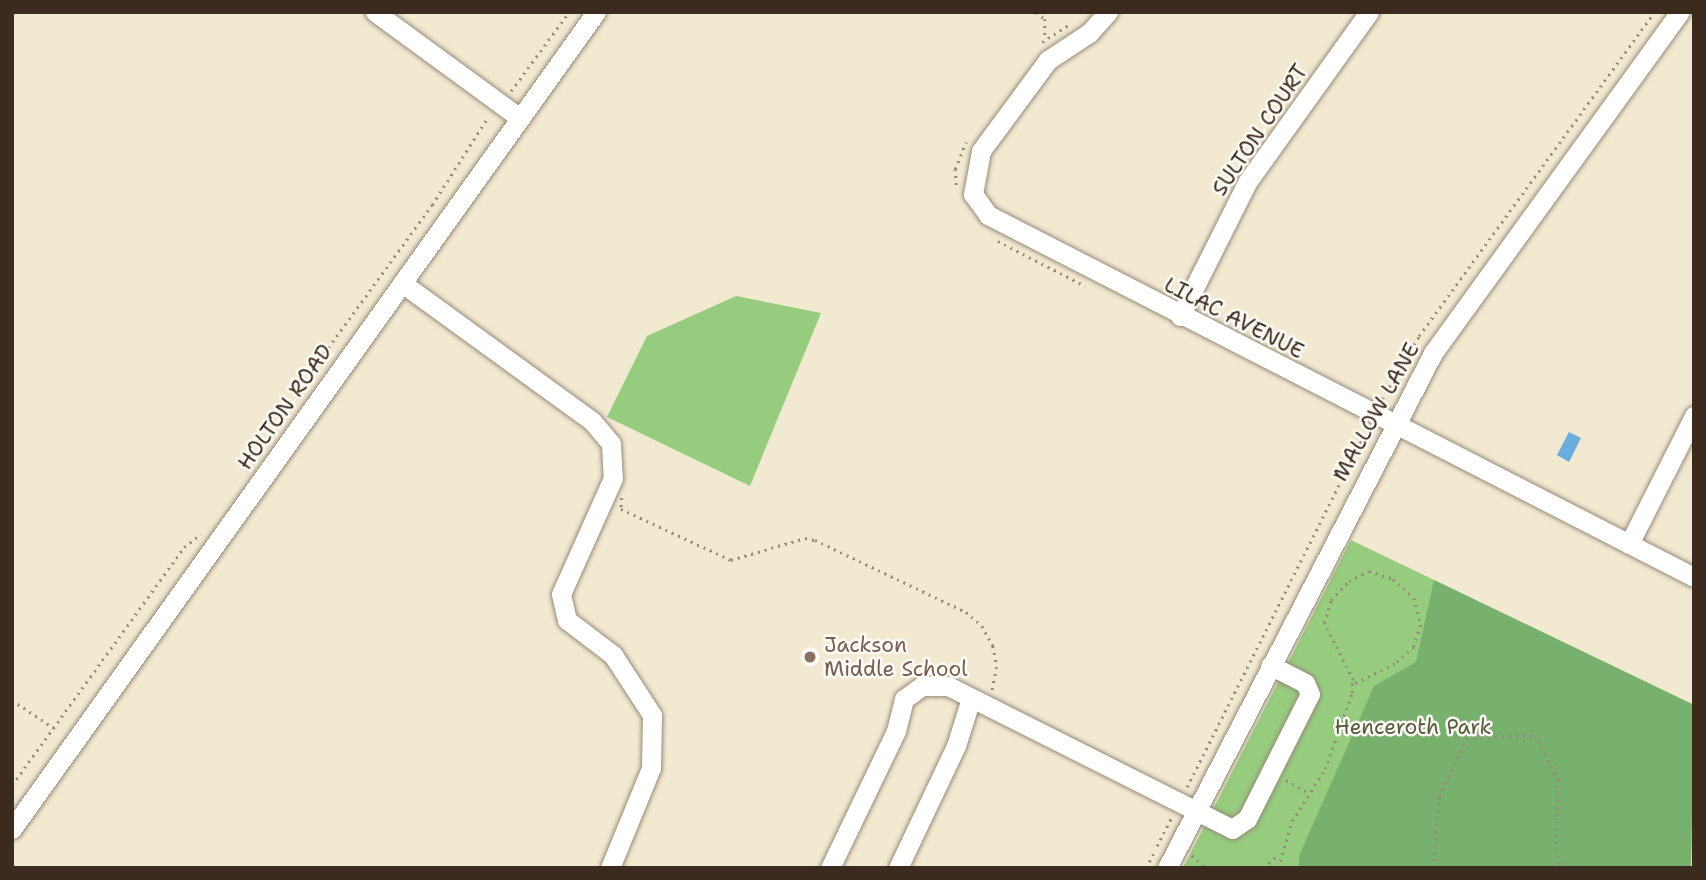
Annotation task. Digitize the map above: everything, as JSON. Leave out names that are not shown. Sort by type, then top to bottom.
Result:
[{"type":"street","points":[[375,12],[520,118]]},
{"type":"street","name":"HOLTON ROAD","points":[[12,829],[596,12]]},
{"type":"street","name":"LILAC AVENUE","points":[[1108,12],[1089,33],[1059,50],[1039,71],[981,151],[973,194],[988,215],[1180,316],[1694,577]]},
{"type":"street","name":"SULTON COURT","points":[[1180,316],[1248,181],[1369,12]]},
{"type":"street","name":"MALLOW LANE","points":[[1167,868],[1392,424],[1433,352],[1680,12]]},
{"type":"street","points":[[402,283],[592,421],[611,444],[614,478],[561,594],[567,620],[613,655],[652,715],[651,768],[610,868]]},
{"type":"street","points":[[1629,544],[1694,416]]},
{"type":"street","points":[[830,868],[896,731],[904,699],[922,686],[948,686],[1232,829],[1247,818],[1310,694],[1305,683],[1270,665]]},
{"type":"street","points":[[898,868],[979,702]]},
{"type":"path","points":[[309,387],[320,359],[500,104],[569,12]]},
{"type":"path","points":[[1036,12],[1045,19],[1045,38]]},
{"type":"path","points":[[1039,46],[1045,38],[1082,16]]},
{"type":"path","points":[[956,188],[955,169],[972,133]]},
{"type":"path","points":[[992,238],[1086,286]]},
{"type":"path","points":[[1354,423],[1366,429]]},
{"type":"path","points":[[621,494],[621,509],[730,560],[805,538],[815,540],[965,612],[982,626],[993,646],[997,667],[979,702]]},
{"type":"path","points":[[12,785],[184,547],[208,527]]},
{"type":"path","points":[[1278,868],[1280,853],[1308,792],[1330,757],[1352,685],[1324,623],[1331,600],[1349,581],[1369,571],[1393,579],[1415,598],[1421,625],[1414,647],[1395,664],[1352,685]]},
{"type":"path","points":[[12,700],[54,728]]},
{"type":"path","points":[[1433,868],[1439,796],[1467,738],[1535,735],[1558,779],[1556,849],[1560,868]]},
{"type":"path","points":[[1271,771],[1308,792]]},
{"type":"path","points":[[1263,868],[1280,853]]},
{"type":"green space","points":[[736,296],[821,313],[750,486],[607,417],[647,336]]},
{"type":"green space","name":"Henceroth Park","points":[[1351,540],[1694,705],[1691,868],[1183,868]]},
{"type":"green space","name":"Henceroth Park","points":[[1434,580],[1694,705],[1691,868],[1299,868],[1299,856],[1374,686],[1416,662]]},
{"type":"water","points":[[1569,432],[1581,438],[1569,462],[1557,455]]},
{"type":"place","name":"Jackson Middle School","points":[[810,657]]}]
